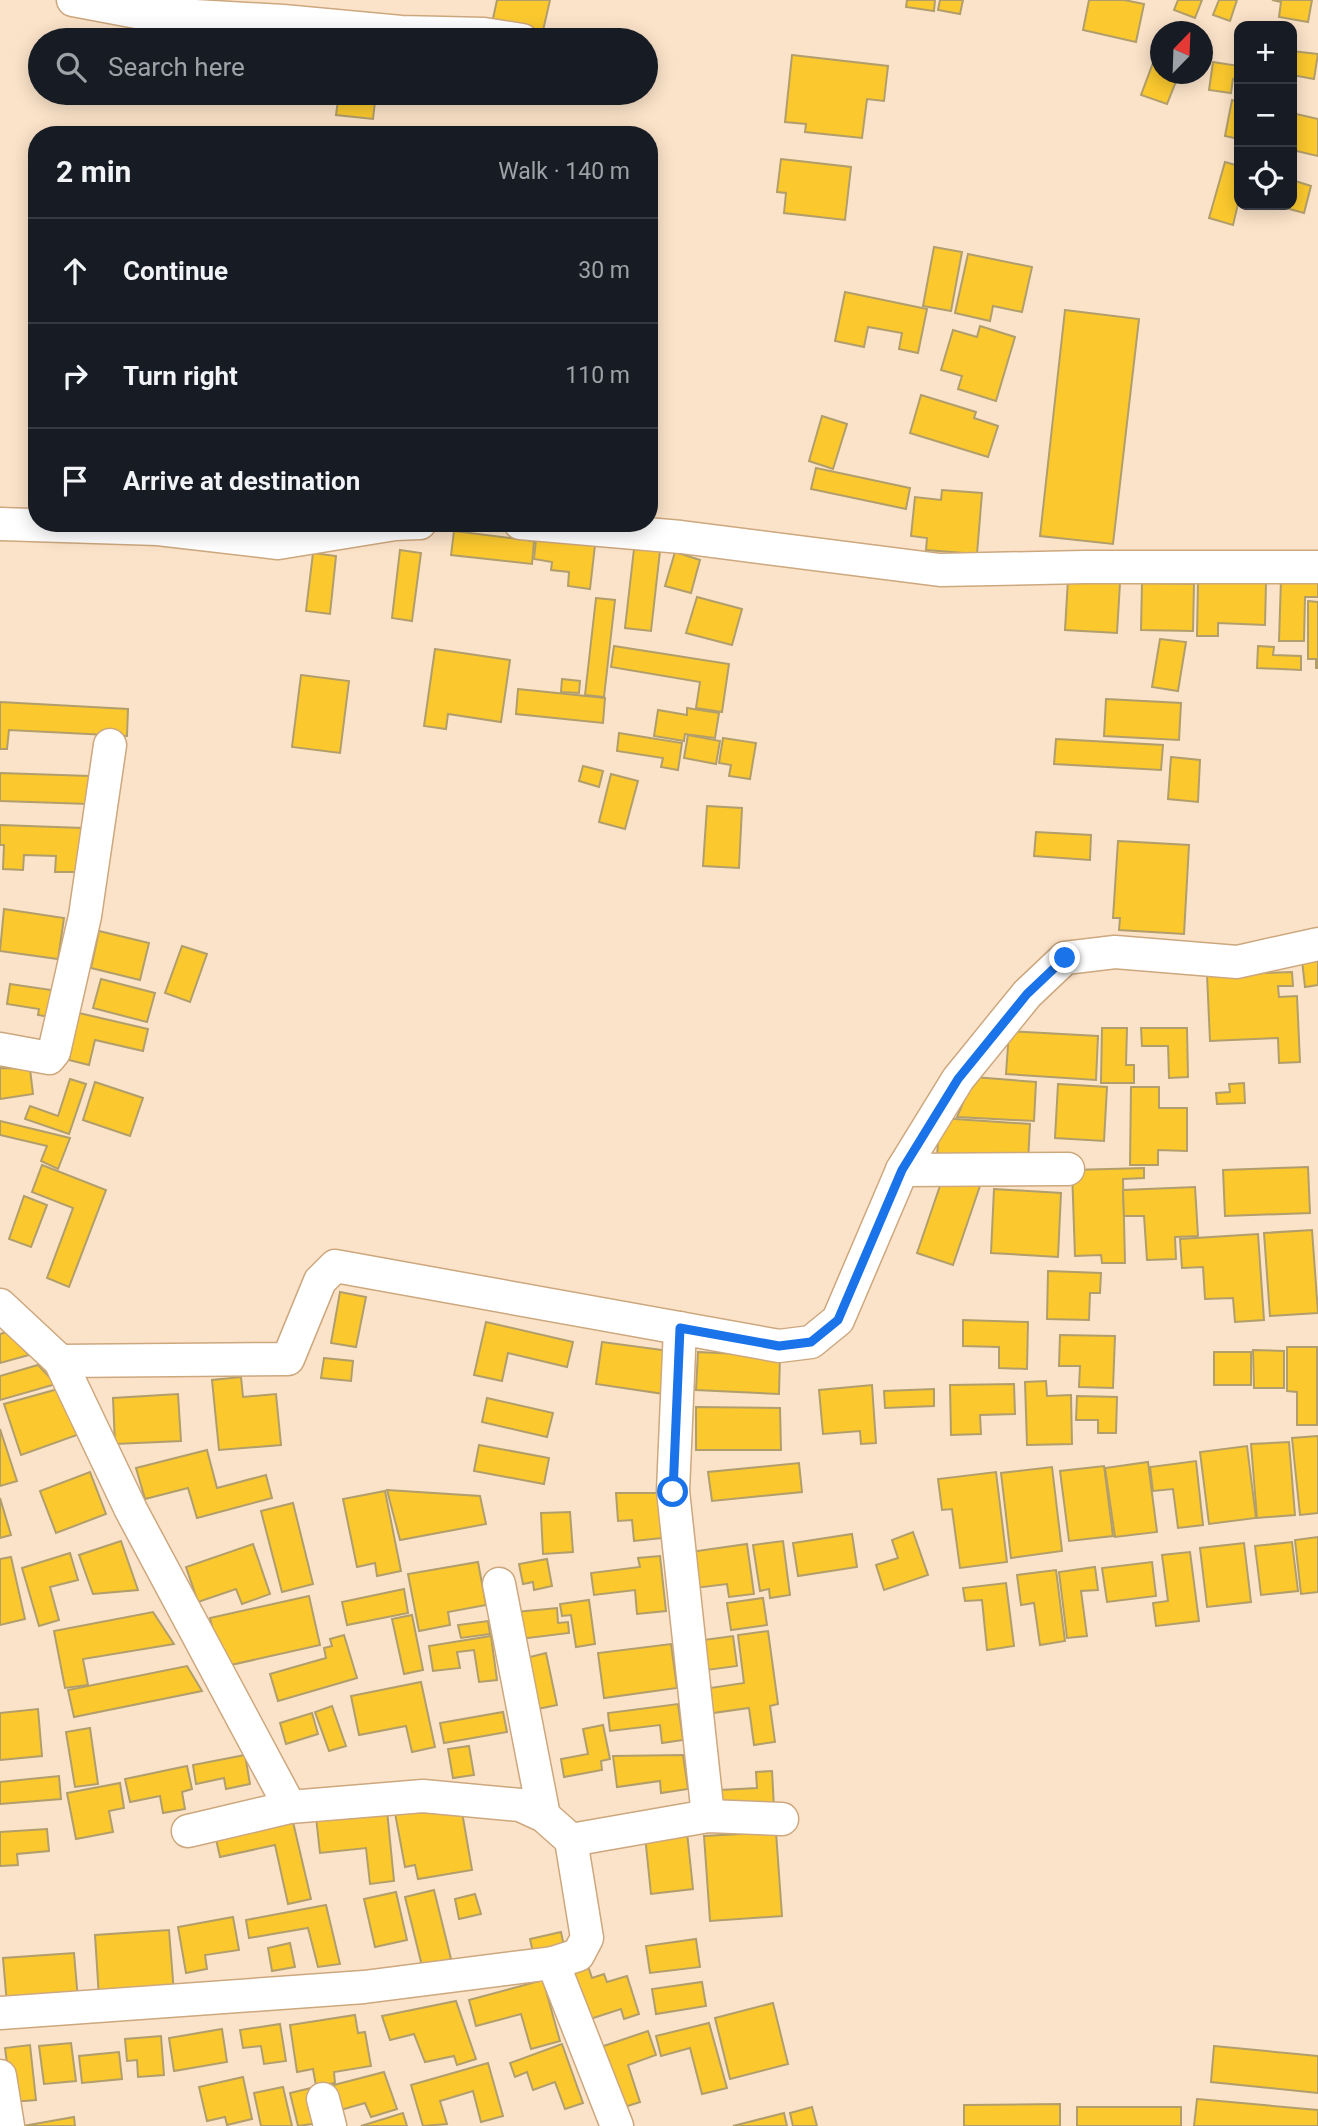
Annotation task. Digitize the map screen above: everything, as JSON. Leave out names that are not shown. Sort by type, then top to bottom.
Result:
[{"type":"street","points":[[74,0],[142,13],[284,10],[380,28]]},
{"type":"street","points":[[0,524],[28,525]]},
{"type":"street","points":[[184,532],[278,543],[346,532]]},
{"type":"street","points":[[624,532],[940,570],[1318,567]]},
{"type":"street","points":[[0,1049],[49,1058],[54,1052],[85,916],[110,745]]},
{"type":"street","points":[[60,1361],[288,1359],[320,1281],[335,1266],[779,1346],[811,1342],[838,1320],[902,1170],[958,1079],[1027,994],[1065,958],[1115,951],[1237,962],[1318,944]]},
{"type":"street","points":[[902,1170],[1068,1169]]},
{"type":"street","points":[[0,1305],[60,1361],[131,1510],[290,1807]]},
{"type":"street","points":[[680,1328],[673,1492],[708,1816]]},
{"type":"street","points":[[499,1584],[544,1816]]},
{"type":"street","points":[[0,2014],[364,1987],[553,1963],[578,1955],[587,1938],[570,1840],[544,1816],[520,1805],[423,1796],[290,1807],[188,1830]]},
{"type":"street","points":[[570,1840],[708,1816],[782,1819]]},
{"type":"street","points":[[553,1963],[617,2126]]},
{"type":"street","points":[[0,2076],[8,2126]]},
{"type":"building","points":[[497,0],[550,0],[544,28],[513,28],[492,23]]},
{"type":"building","points":[[907,0],[935,0],[934,11],[906,7]]},
{"type":"building","points":[[940,0],[963,0],[960,14],[938,10]]},
{"type":"building","points":[[1089,0],[1124,0],[1144,4],[1136,42],[1083,30]]},
{"type":"building","points":[[1178,0],[1202,0],[1195,18],[1174,10]]},
{"type":"building","points":[[1219,0],[1237,0],[1230,21],[1213,15]]},
{"type":"building","points":[[1272,0],[1312,0],[1308,22],[1279,17],[1281,2]]},
{"type":"building","points":[[1297,52],[1318,54],[1314,79],[1297,76]]},
{"type":"building","points":[[792,55],[888,66],[884,101],[867,99],[862,138],[805,132],[806,124],[785,122]]},
{"type":"building","points":[[1213,62],[1234,65],[1231,93],[1209,90],[1210,84],[1213,84]]},
{"type":"building","points":[[1150,71],[1150,84],[1175,84],[1167,104],[1141,95]]},
{"type":"building","points":[[1232,100],[1234,138],[1225,136]]},
{"type":"building","points":[[337,105],[375,105],[373,119],[336,115]]},
{"type":"building","points":[[1297,114],[1318,119],[1318,156],[1297,151]]},
{"type":"building","points":[[781,159],[851,167],[845,220],[784,213],[786,193],[777,192]]},
{"type":"building","points":[[1225,162],[1234,165],[1234,210],[1237,210],[1233,225],[1209,218]]},
{"type":"building","points":[[1297,182],[1311,186],[1304,213],[1293,210],[1297,210]]},
{"type":"building","points":[[934,247],[962,252],[951,311],[923,306]]},
{"type":"building","points":[[968,254],[1032,267],[1022,312],[993,306],[990,321],[955,313]]},
{"type":"building","points":[[845,292],[927,309],[918,353],[899,349],[902,333],[868,327],[864,347],[835,341]]},
{"type":"building","points":[[1065,310],[1139,319],[1113,544],[1040,536]]},
{"type":"building","points":[[980,326],[1015,337],[996,401],[958,389],[962,376],[941,370],[953,330],[977,337]]},
{"type":"building","points":[[921,395],[976,412],[974,418],[998,426],[988,457],[910,433]]},
{"type":"building","points":[[822,416],[847,424],[833,469],[809,461]]},
{"type":"building","points":[[816,468],[910,488],[906,509],[811,489]]},
{"type":"building","points":[[942,490],[982,493],[977,554],[926,550],[927,538],[911,536],[915,497],[941,500]]},
{"type":"building","points":[[454,532],[534,541],[532,564],[451,555]]},
{"type":"building","points":[[536,539],[595,545],[590,589],[568,586],[569,572],[551,570],[552,562],[534,559]]},
{"type":"building","points":[[634,549],[660,551],[651,631],[625,628]]},
{"type":"building","points":[[400,550],[421,553],[412,621],[392,618]]},
{"type":"building","points":[[675,552],[700,560],[691,593],[665,586]]},
{"type":"building","points":[[313,553],[336,556],[330,614],[306,611]]},
{"type":"building","points":[[1068,579],[1120,583],[1117,633],[1065,630]]},
{"type":"building","points":[[1281,579],[1318,580],[1318,597],[1305,597],[1304,641],[1279,641]]},
{"type":"building","points":[[1198,580],[1266,582],[1265,625],[1218,623],[1218,636],[1197,636]]},
{"type":"building","points":[[1142,583],[1194,584],[1193,631],[1141,630]]},
{"type":"building","points":[[697,597],[742,609],[732,645],[686,633]]},
{"type":"building","points":[[596,598],[615,600],[604,697],[585,695]]},
{"type":"building","points":[[1308,601],[1318,602],[1318,668],[1316,659],[1308,659]]},
{"type":"building","points":[[1160,639],[1186,642],[1178,691],[1152,687]]},
{"type":"building","points":[[614,646],[729,664],[722,712],[696,708],[700,682],[611,667]]},
{"type":"building","points":[[1258,646],[1274,647],[1273,655],[1301,656],[1301,670],[1257,668]]},
{"type":"building","points":[[435,649],[510,660],[501,722],[448,714],[446,729],[424,726]]},
{"type":"building","points":[[301,675],[349,681],[340,753],[292,747]]},
{"type":"building","points":[[562,679],[580,681],[579,693],[561,692]]},
{"type":"building","points":[[518,689],[605,698],[603,723],[516,714]]},
{"type":"building","points":[[1106,699],[1181,703],[1179,740],[1104,736]]},
{"type":"building","points":[[0,702],[128,709],[127,736],[9,730],[7,749],[0,749]]},
{"type":"building","points":[[687,708],[719,713],[715,738],[685,734],[684,741],[654,736],[658,710],[687,715]]},
{"type":"building","points":[[619,733],[682,743],[678,770],[661,767],[663,758],[617,751]]},
{"type":"building","points":[[688,735],[720,741],[716,764],[684,758]]},
{"type":"building","points":[[723,738],[756,743],[750,779],[729,776],[731,765],[719,763]]},
{"type":"building","points":[[1056,739],[1163,745],[1161,770],[1054,764]]},
{"type":"building","points":[[1171,757],[1200,760],[1198,802],[1168,799]]},
{"type":"building","points":[[583,766],[603,771],[599,787],[579,781]]},
{"type":"building","points":[[0,773],[90,776],[89,804],[0,801]]},
{"type":"building","points":[[611,774],[638,781],[625,829],[599,822]]},
{"type":"building","points":[[707,806],[742,808],[739,868],[703,866]]},
{"type":"building","points":[[0,825],[83,828],[81,872],[55,872],[56,856],[24,855],[23,870],[3,869],[4,845],[0,845]]},
{"type":"building","points":[[1036,832],[1091,835],[1090,860],[1034,856]]},
{"type":"building","points":[[1118,841],[1189,845],[1184,934],[1119,930],[1120,918],[1113,918]]},
{"type":"building","points":[[4,909],[64,918],[58,959],[0,951]]},
{"type":"building","points":[[99,931],[149,943],[140,980],[91,968]]},
{"type":"building","points":[[182,946],[207,954],[190,1002],[165,993]]},
{"type":"building","points":[[1318,956],[1318,985],[1305,987],[1302,960]]},
{"type":"building","points":[[1292,972],[1293,986],[1278,986],[1279,997],[1297,996],[1300,1062],[1279,1063],[1278,1038],[1210,1041],[1207,975]]},
{"type":"building","points":[[101,979],[155,993],[147,1022],[93,1008]]},
{"type":"building","points":[[10,984],[65,992],[61,1019],[38,1015],[39,1009],[7,1004]]},
{"type":"building","points":[[79,1013],[148,1029],[143,1051],[95,1040],[89,1065],[69,1060]]},
{"type":"building","points":[[1102,1028],[1127,1028],[1126,1065],[1134,1065],[1134,1083],[1101,1083]]},
{"type":"building","points":[[1141,1028],[1187,1028],[1188,1077],[1169,1078],[1168,1046],[1142,1046]]},
{"type":"building","points":[[1009,1031],[1098,1036],[1096,1080],[1006,1074]]},
{"type":"building","points":[[0,1068],[30,1069],[33,1094],[0,1099]]},
{"type":"building","points":[[974,1077],[1036,1082],[1034,1121],[957,1117]]},
{"type":"building","points":[[70,1079],[86,1084],[69,1134],[25,1119],[30,1106],[58,1116]]},
{"type":"building","points":[[95,1082],[143,1098],[130,1136],[83,1120]]},
{"type":"building","points":[[1244,1083],[1245,1103],[1217,1104],[1216,1093],[1230,1092],[1229,1084]]},
{"type":"building","points":[[1058,1084],[1107,1087],[1104,1141],[1055,1138]]},
{"type":"building","points":[[1131,1087],[1159,1087],[1159,1108],[1187,1108],[1187,1151],[1158,1150],[1158,1165],[1130,1165]]},
{"type":"building","points":[[940,1118],[1030,1124],[1028,1162],[937,1156]]},
{"type":"building","points":[[0,1121],[70,1138],[58,1169],[41,1161],[47,1146],[0,1135]]},
{"type":"building","points":[[42,1165],[106,1190],[69,1287],[47,1278],[73,1208],[32,1192]]},
{"type":"building","points":[[1308,1167],[1310,1213],[1225,1216],[1223,1170]]},
{"type":"building","points":[[1144,1168],[1144,1178],[1123,1179],[1125,1263],[1102,1263],[1101,1255],[1075,1256],[1072,1170]]},
{"type":"building","points":[[942,1180],[981,1183],[953,1265],[917,1253]]},
{"type":"building","points":[[1195,1187],[1198,1236],[1175,1237],[1176,1259],[1147,1260],[1144,1216],[1124,1216],[1123,1190]]},
{"type":"building","points":[[994,1189],[1061,1193],[1058,1257],[991,1253]]},
{"type":"building","points":[[24,1196],[47,1205],[31,1247],[9,1239]]},
{"type":"building","points":[[1312,1230],[1318,1313],[1270,1316],[1264,1233]]},
{"type":"building","points":[[1258,1234],[1264,1320],[1235,1322],[1233,1298],[1205,1299],[1203,1267],[1182,1268],[1180,1239]]},
{"type":"building","points":[[1048,1271],[1101,1273],[1100,1293],[1090,1293],[1089,1320],[1047,1319]]},
{"type":"building","points":[[340,1292],[366,1297],[356,1347],[331,1343]]},
{"type":"building","points":[[963,1320],[1028,1322],[1027,1369],[999,1368],[999,1347],[963,1346]]},
{"type":"building","points":[[486,1322],[573,1342],[567,1367],[508,1353],[502,1381],[474,1375]]},
{"type":"building","points":[[7,1332],[29,1355],[0,1363],[0,1334]]},
{"type":"building","points":[[1060,1335],[1115,1336],[1113,1388],[1079,1387],[1080,1366],[1059,1366]]},
{"type":"building","points":[[602,1342],[670,1351],[664,1394],[596,1384]]},
{"type":"building","points":[[1287,1347],[1317,1347],[1317,1425],[1297,1425],[1297,1392],[1287,1391]]},
{"type":"building","points":[[1253,1350],[1284,1351],[1284,1388],[1254,1388]]},
{"type":"building","points":[[698,1352],[780,1356],[779,1394],[696,1390]]},
{"type":"building","points":[[1214,1352],[1251,1352],[1251,1385],[1214,1385]]},
{"type":"building","points":[[324,1358],[353,1361],[351,1381],[321,1378]]},
{"type":"building","points":[[38,1365],[56,1384],[0,1400],[0,1376]]},
{"type":"building","points":[[241,1377],[243,1397],[276,1394],[281,1445],[219,1450],[212,1380]]},
{"type":"building","points":[[1046,1381],[1047,1396],[1071,1395],[1072,1444],[1027,1445],[1025,1382]]},
{"type":"building","points":[[1014,1384],[1015,1414],[980,1415],[981,1434],[951,1435],[950,1385]]},
{"type":"building","points":[[872,1385],[876,1443],[861,1444],[860,1431],[823,1434],[819,1390]]},
{"type":"building","points":[[58,1389],[77,1435],[21,1455],[4,1404]]},
{"type":"building","points":[[934,1389],[934,1406],[885,1408],[884,1391]]},
{"type":"building","points":[[178,1394],[181,1441],[115,1444],[113,1398]]},
{"type":"building","points":[[1077,1396],[1117,1397],[1116,1433],[1098,1433],[1098,1420],[1076,1420]]},
{"type":"building","points":[[487,1398],[553,1413],[547,1437],[482,1422]]},
{"type":"building","points":[[696,1407],[780,1408],[781,1450],[696,1450]]},
{"type":"building","points":[[0,1429],[17,1481],[0,1486]]},
{"type":"building","points":[[1318,1436],[1318,1513],[1300,1515],[1292,1438]]},
{"type":"building","points":[[1289,1442],[1295,1515],[1257,1518],[1251,1444]]},
{"type":"building","points":[[479,1445],[549,1458],[544,1484],[474,1471]]},
{"type":"building","points":[[1247,1446],[1256,1518],[1209,1524],[1200,1452]]},
{"type":"building","points":[[207,1450],[217,1488],[266,1475],[272,1498],[197,1518],[188,1488],[145,1499],[136,1468]]},
{"type":"building","points":[[1196,1461],[1203,1525],[1178,1528],[1173,1489],[1153,1491],[1150,1467]]},
{"type":"building","points":[[1148,1462],[1157,1532],[1115,1537],[1105,1468]]},
{"type":"building","points":[[799,1463],[802,1492],[712,1501],[708,1472]]},
{"type":"building","points":[[1104,1466],[1113,1536],[1069,1541],[1060,1471]]},
{"type":"building","points":[[1052,1467],[1062,1551],[1011,1558],[1001,1473]]},
{"type":"building","points":[[90,1472],[106,1514],[56,1533],[40,1491]]},
{"type":"building","points":[[996,1472],[1007,1562],[960,1568],[952,1509],[942,1510],[938,1479]]},
{"type":"building","points":[[387,1490],[480,1496],[486,1524],[400,1540]]},
{"type":"building","points":[[385,1491],[401,1571],[377,1576],[375,1563],[357,1567],[343,1499]]},
{"type":"building","points":[[616,1493],[660,1493],[662,1538],[634,1541],[632,1520],[618,1521]]},
{"type":"building","points":[[0,1498],[11,1535],[0,1538]]},
{"type":"building","points":[[293,1503],[313,1584],[282,1592],[261,1511]]},
{"type":"building","points":[[570,1512],[573,1552],[543,1554],[541,1513]]},
{"type":"building","points":[[913,1532],[928,1575],[884,1590],[876,1565],[898,1558],[892,1540]]},
{"type":"building","points":[[852,1534],[857,1567],[798,1576],[793,1543]]},
{"type":"building","points":[[1318,1537],[1318,1592],[1301,1594],[1295,1540]]},
{"type":"building","points":[[121,1541],[138,1590],[93,1594],[79,1555]]},
{"type":"building","points":[[783,1541],[790,1595],[770,1598],[769,1589],[760,1591],[753,1545]]},
{"type":"building","points":[[1292,1542],[1298,1591],[1261,1595],[1255,1546]]},
{"type":"building","points":[[1244,1543],[1251,1602],[1207,1607],[1200,1548]]},
{"type":"building","points":[[253,1544],[270,1594],[242,1604],[236,1589],[198,1602],[186,1567]]},
{"type":"building","points":[[747,1544],[754,1594],[729,1597],[727,1584],[695,1588],[690,1552]]},
{"type":"building","points":[[1190,1552],[1199,1621],[1156,1626],[1153,1603],[1168,1601],[1162,1555]]},
{"type":"building","points":[[70,1553],[78,1580],[50,1587],[59,1620],[39,1626],[22,1568]]},
{"type":"building","points":[[660,1556],[666,1611],[637,1614],[635,1590],[594,1595],[591,1573],[640,1567],[638,1558]]},
{"type":"building","points":[[11,1557],[25,1619],[0,1625],[0,1559]]},
{"type":"building","points":[[547,1559],[552,1586],[534,1590],[533,1582],[523,1584],[519,1564]]},
{"type":"building","points":[[478,1562],[486,1605],[448,1612],[450,1625],[419,1631],[408,1574]]},
{"type":"building","points":[[1152,1562],[1156,1596],[1107,1602],[1102,1568]]},
{"type":"building","points":[[1095,1567],[1098,1590],[1081,1591],[1087,1636],[1067,1638],[1059,1572]]},
{"type":"building","points":[[1056,1570],[1065,1641],[1040,1645],[1034,1603],[1021,1605],[1017,1575]]},
{"type":"building","points":[[1006,1583],[1014,1646],[987,1650],[982,1600],[965,1601],[963,1588]]},
{"type":"building","points":[[404,1589],[408,1613],[347,1625],[342,1602]]},
{"type":"building","points":[[309,1596],[320,1645],[222,1667],[210,1618]]},
{"type":"building","points":[[763,1598],[767,1625],[731,1630],[727,1603]]},
{"type":"building","points":[[589,1600],[595,1644],[576,1647],[571,1615],[562,1616],[560,1604]]},
{"type":"building","points":[[557,1608],[558,1623],[568,1622],[569,1633],[520,1639],[516,1612]]},
{"type":"building","points":[[153,1612],[174,1644],[83,1659],[88,1685],[65,1688],[54,1631]]},
{"type":"building","points":[[412,1615],[423,1670],[404,1674],[392,1619]]},
{"type":"building","points":[[488,1621],[490,1634],[461,1638],[458,1625]]},
{"type":"building","points":[[768,1631],[778,1704],[770,1706],[775,1742],[754,1745],[749,1708],[713,1713],[710,1688],[744,1683],[738,1635]]},
{"type":"building","points":[[344,1635],[357,1678],[278,1701],[270,1674],[326,1658],[324,1648],[332,1646],[330,1639]]},
{"type":"building","points":[[491,1636],[497,1680],[479,1682],[474,1650],[457,1652],[460,1668],[433,1671],[429,1646]]},
{"type":"building","points":[[733,1636],[737,1666],[707,1670],[703,1640]]},
{"type":"building","points":[[671,1644],[677,1688],[604,1698],[598,1653]]},
{"type":"building","points":[[546,1653],[557,1705],[533,1710],[522,1659]]},
{"type":"building","points":[[187,1666],[202,1691],[74,1717],[68,1690]]},
{"type":"building","points":[[421,1682],[435,1747],[412,1752],[406,1726],[359,1735],[351,1696]]},
{"type":"building","points":[[678,1704],[683,1740],[662,1743],[660,1725],[610,1731],[608,1713]]},
{"type":"building","points":[[332,1706],[346,1746],[329,1751],[315,1712]]},
{"type":"building","points":[[38,1709],[42,1756],[0,1760],[0,1713]]},
{"type":"building","points":[[503,1712],[507,1732],[444,1743],[440,1723]]},
{"type":"building","points":[[312,1713],[318,1734],[286,1744],[280,1723]]},
{"type":"building","points":[[603,1725],[610,1759],[601,1761],[602,1770],[564,1777],[561,1759],[588,1754],[583,1729]]},
{"type":"building","points":[[90,1728],[98,1784],[75,1787],[66,1732]]},
{"type":"building","points":[[469,1746],[474,1775],[453,1778],[448,1749]]},
{"type":"building","points":[[245,1755],[250,1784],[226,1789],[224,1778],[196,1784],[193,1765]]},
{"type":"building","points":[[683,1755],[688,1789],[661,1793],[660,1781],[617,1787],[613,1756]]},
{"type":"building","points":[[187,1766],[192,1789],[182,1792],[185,1809],[163,1813],[160,1796],[130,1802],[125,1779]]},
{"type":"building","points":[[772,1771],[774,1808],[721,1811],[720,1790],[757,1788],[756,1772]]},
{"type":"building","points":[[59,1776],[61,1799],[0,1804],[0,1782]]},
{"type":"building","points":[[120,1783],[124,1808],[109,1811],[113,1832],[76,1839],[67,1793]]},
{"type":"building","points":[[387,1810],[394,1881],[370,1884],[366,1848],[320,1853],[316,1817]]},
{"type":"building","points":[[462,1812],[472,1870],[418,1879],[415,1865],[405,1867],[395,1813]]},
{"type":"building","points":[[293,1822],[311,1899],[288,1904],[275,1845],[220,1857],[216,1839]]},
{"type":"building","points":[[47,1829],[49,1851],[17,1854],[18,1865],[0,1866],[0,1832]]},
{"type":"building","points":[[687,1832],[693,1889],[651,1894],[645,1836]]},
{"type":"building","points":[[776,1832],[782,1916],[710,1921],[704,1836]]},
{"type":"building","points":[[434,1890],[451,1959],[422,1966],[405,1897]]},
{"type":"building","points":[[396,1892],[407,1940],[375,1947],[364,1899]]},
{"type":"building","points":[[475,1894],[481,1914],[459,1919],[455,1899]]},
{"type":"building","points":[[326,1905],[340,1964],[318,1967],[308,1928],[249,1938],[246,1920]]},
{"type":"building","points":[[233,1917],[239,1950],[205,1955],[207,1969],[186,1973],[178,1927]]},
{"type":"building","points":[[169,1930],[174,1993],[99,1998],[95,1935]]},
{"type":"building","points":[[561,1932],[565,1951],[534,1957],[530,1939]]},
{"type":"building","points":[[696,1939],[700,1967],[650,1973],[646,1946]]},
{"type":"building","points":[[290,1943],[295,1967],[272,1971],[268,1948]]},
{"type":"building","points":[[74,1953],[78,2000],[7,2005],[3,1958]]},
{"type":"building","points":[[588,1966],[592,1978],[604,1974],[607,1982],[627,1976],[639,2014],[624,2019],[621,2009],[584,2021],[567,1973]]},
{"type":"building","points":[[543,1980],[560,2041],[531,2049],[521,2014],[476,2026],[469,2000]]},
{"type":"building","points":[[702,1982],[706,2006],[656,2014],[652,1989]]},
{"type":"building","points":[[456,2001],[476,2059],[457,2065],[454,2056],[425,2062],[414,2034],[390,2040],[382,2016]]},
{"type":"building","points":[[773,2003],[788,2064],[730,2079],[715,2018]]},
{"type":"building","points":[[355,2015],[358,2033],[365,2032],[371,2066],[334,2072],[335,2083],[316,2086],[313,2069],[297,2072],[290,2025]]},
{"type":"building","points":[[709,2023],[727,2088],[702,2094],[690,2048],[661,2056],[656,2036]]},
{"type":"building","points":[[280,2024],[286,2061],[264,2064],[261,2046],[243,2048],[240,2030]]},
{"type":"building","points":[[222,2029],[227,2062],[174,2071],[169,2038]]},
{"type":"building","points":[[648,2031],[656,2055],[628,2065],[640,2102],[618,2109],[598,2048]]},
{"type":"building","points":[[161,2036],[164,2075],[138,2077],[137,2060],[127,2061],[125,2039]]},
{"type":"building","points":[[71,2043],[76,2081],[44,2084],[39,2046]]},
{"type":"building","points":[[562,2044],[583,2103],[565,2109],[555,2082],[533,2090],[527,2072],[515,2077],[510,2063]]},
{"type":"building","points":[[30,2045],[36,2100],[12,2102],[5,2048]]},
{"type":"building","points":[[1214,2046],[1318,2056],[1318,2093],[1211,2082]]},
{"type":"building","points":[[119,2052],[122,2079],[82,2083],[79,2056]]},
{"type":"building","points":[[488,2063],[503,2116],[481,2122],[473,2091],[440,2101],[447,2124],[423,2126],[411,2085]]},
{"type":"building","points":[[384,2072],[397,2109],[371,2117],[365,2103],[337,2111],[330,2086]]},
{"type":"building","points":[[243,2077],[252,2119],[227,2125],[225,2117],[207,2121],[199,2087]]},
{"type":"building","points":[[283,2087],[292,2126],[261,2126],[254,2093]]},
{"type":"building","points":[[311,2088],[319,2123],[298,2126],[290,2093]]},
{"type":"building","points":[[1197,2099],[1318,2110],[1318,2126],[1194,2126]]},
{"type":"building","points":[[1060,2104],[1060,2126],[964,2126],[964,2105]]},
{"type":"building","points":[[812,2107],[817,2126],[793,2126],[790,2113]]},
{"type":"building","points":[[1077,2107],[1181,2107],[1181,2126],[1077,2126]]},
{"type":"building","points":[[403,2113],[407,2126],[361,2126]]},
{"type":"building","points":[[784,2113],[787,2126],[733,2126]]},
{"type":"building","points":[[74,2117],[75,2126],[23,2126]]},
{"type":"route","points":[[673,1492],[680,1328],[779,1346],[811,1342],[838,1320],[902,1170],[958,1079],[1027,994],[1065,958]]}]
